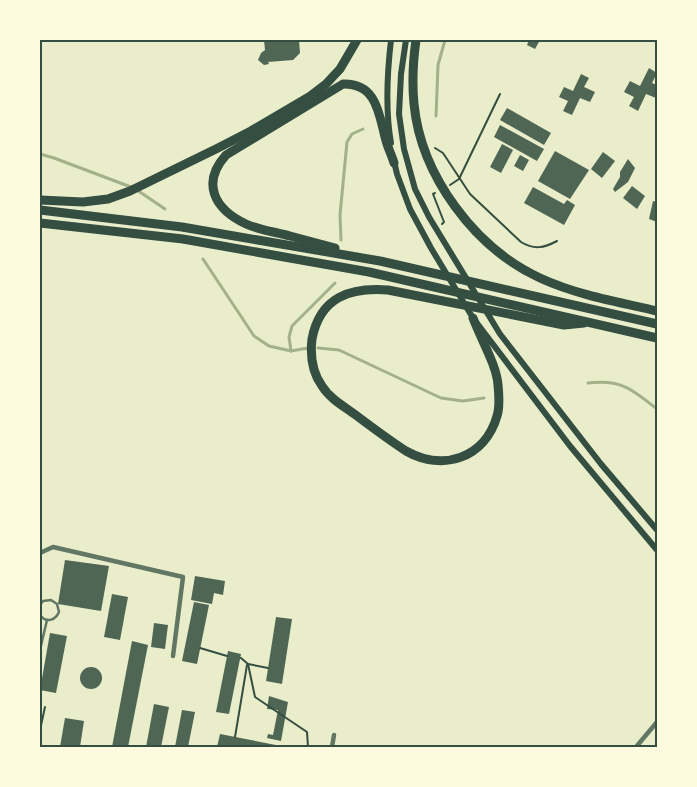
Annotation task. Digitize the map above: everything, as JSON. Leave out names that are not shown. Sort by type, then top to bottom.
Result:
[{"type":"highway","points":[[40,200],[83,202],[130,191],[251,131],[309,97],[326,84],[340,69],[357,40]]},
{"type":"highway","points":[[416,40],[413,77],[414,106],[422,139],[435,173],[446,194],[468,223],[500,254],[540,278],[564,287],[657,311]]},
{"type":"highway","points":[[394,163],[378,110],[370,94],[352,84],[343,84],[226,154],[217,165],[213,182],[216,200],[232,216],[247,225],[380,261],[657,324]]},
{"type":"highway","points":[[40,210],[182,227],[380,261]]},
{"type":"highway","points":[[40,223],[183,239],[369,272],[584,323],[657,338]]},
{"type":"highway","points":[[473,318],[497,377],[499,404],[497,416],[483,442],[459,459],[444,462],[418,458],[335,400],[316,378],[311,348],[314,328],[320,316],[332,302],[349,293],[368,288],[388,290],[564,325],[584,323]]},
{"type":"main road","points":[[392,40],[387,97],[388,126],[394,163],[407,201],[473,318],[570,446],[657,550]]},
{"type":"main road","points":[[406,40],[401,74],[399,114],[408,167],[429,217],[489,318],[511,349],[601,464],[657,530]]},
{"type":"street","points":[[40,553],[53,548],[182,577],[173,656]]},
{"type":"street","points":[[636,747],[657,722]]},
{"type":"street","points":[[332,747],[334,735]]},
{"type":"lane","points":[[40,605],[47,600],[51,600],[59,608],[58,616],[55,619],[47,620],[40,615]]},
{"type":"lane","points":[[40,650],[47,620]]},
{"type":"path","points":[[460,179],[500,94]]},
{"type":"path","points":[[422,139],[443,153],[470,194],[521,242],[530,247],[538,248],[548,246],[557,241]]},
{"type":"path","points":[[433,194],[444,222]]},
{"type":"path","points":[[200,648],[227,656]]},
{"type":"path","points":[[241,658],[248,664],[268,668]]},
{"type":"path","points":[[235,737],[248,664]]},
{"type":"path","points":[[248,664],[255,698],[307,732],[308,747]]},
{"type":"path","points":[[40,730],[45,707]]},
{"type":"building","points":[[264,40],[299,40],[300,53],[293,60],[268,62],[269,64],[264,65],[258,60],[261,53],[265,50]]},
{"type":"building","points":[[529,40],[540,40],[535,49],[527,45]]},
{"type":"building","points":[[649,68],[657,73],[652,83],[657,85],[657,97],[646,94],[638,111],[629,106],[634,97],[624,92],[630,81],[640,86]]},
{"type":"building","points":[[581,74],[589,78],[584,87],[595,92],[590,102],[580,98],[572,115],[563,111],[568,101],[559,97],[564,87],[573,91]]},
{"type":"building","points":[[507,108],[551,133],[544,145],[500,120]]},
{"type":"building","points":[[500,125],[544,149],[537,161],[494,137]]},
{"type":"building","points":[[502,144],[513,150],[501,173],[490,167]]},
{"type":"building","points":[[555,151],[589,170],[570,199],[538,181]]},
{"type":"building","points":[[603,152],[615,161],[602,178],[591,169]]},
{"type":"building","points":[[520,155],[529,160],[523,171],[514,166]]},
{"type":"building","points":[[628,159],[635,168],[628,182],[615,192],[613,189]]},
{"type":"building","points":[[632,186],[645,196],[637,209],[623,198]]},
{"type":"building","points":[[533,187],[564,204],[567,200],[575,205],[564,225],[524,203]]},
{"type":"building","points":[[653,201],[657,202],[657,222],[649,219]]},
{"type":"building","points":[[65,560],[109,566],[101,611],[58,604]]},
{"type":"building","points":[[195,576],[225,581],[223,595],[214,593],[212,604],[191,600]]},
{"type":"building","points":[[112,594],[128,597],[120,640],[104,637]]},
{"type":"building","points":[[194,602],[209,605],[197,664],[182,661]]},
{"type":"building","points":[[276,617],[292,619],[282,684],[266,681]]},
{"type":"building","points":[[154,623],[168,625],[165,649],[151,647]]},
{"type":"building","points":[[50,633],[67,636],[56,693],[40,690]]},
{"type":"building","points":[[132,641],[148,645],[128,747],[112,747]]},
{"type":"building","points":[[228,651],[241,654],[229,714],[216,712]]},
{"type":"building","points":[[91,667],[99,670],[102,678],[99,686],[91,689],[83,686],[80,678],[83,670]]},
{"type":"building","points":[[269,696],[288,702],[281,741],[267,738],[268,734],[273,735],[278,710],[267,709]]},
{"type":"building","points":[[154,704],[169,707],[161,747],[146,747]]},
{"type":"building","points":[[182,710],[195,712],[188,747],[175,747]]},
{"type":"building","points":[[65,718],[84,721],[80,747],[60,747]]},
{"type":"building","points":[[220,734],[281,746],[281,747],[217,747]]},
{"type":"waterway","points":[[436,116],[438,65],[445,40]]},
{"type":"waterway","points":[[341,240],[340,215],[347,142],[352,134],[363,129]]},
{"type":"waterway","points":[[40,154],[131,187]]},
{"type":"waterway","points":[[137,190],[165,209]]},
{"type":"waterway","points":[[203,259],[254,336],[269,346],[291,351],[308,348]]},
{"type":"waterway","points":[[291,351],[289,337],[292,326],[335,283]]},
{"type":"waterway","points":[[318,348],[339,350],[441,398],[463,401],[484,398]]},
{"type":"waterway","points":[[588,383],[609,383],[626,387],[657,409]]}]
